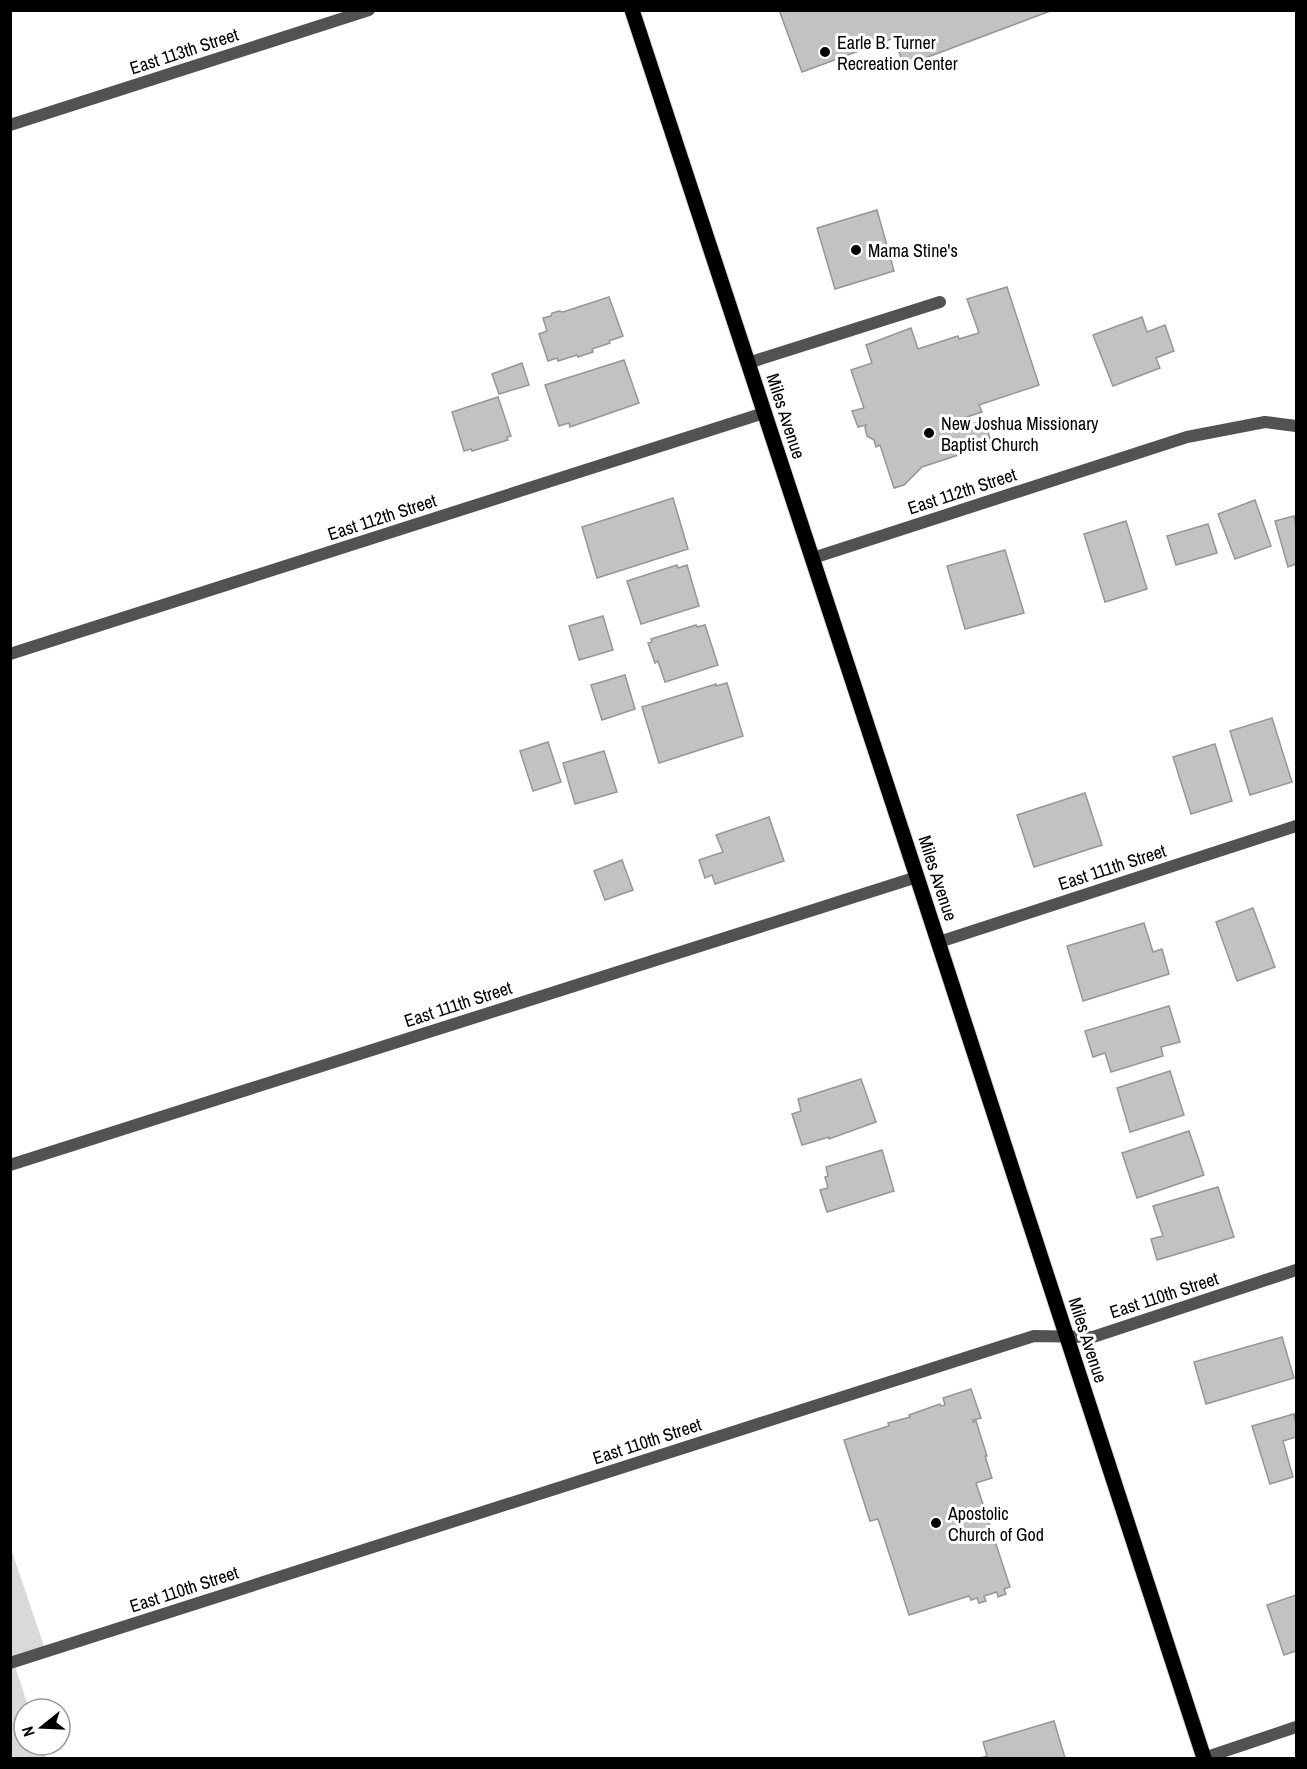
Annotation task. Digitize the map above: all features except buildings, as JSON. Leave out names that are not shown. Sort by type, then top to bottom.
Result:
[{"type":"main road","name":"Miles Avenue","points":[[632,10],[939,942],[1204,1758]]},
{"type":"street","name":"East 113th Street","points":[[10,125],[369,10]]},
{"type":"street","points":[[748,363],[940,302]]},
{"type":"street","name":"East 112th Street","points":[[10,654],[764,413]]},
{"type":"street","name":"East 112th Street","points":[[813,558],[1187,437],[1265,422],[1296,426]]},
{"type":"street","name":"East 111th Street","points":[[939,942],[1296,826]]},
{"type":"street","name":"East 111th Street","points":[[10,1165],[917,877]]},
{"type":"street","name":"East 110th Street","points":[[10,1664],[1034,1336],[1093,1336],[1296,1270]]},
{"type":"street","points":[[1204,1758],[1296,1727]]},
{"type":"shaded area","points":[[10,1546],[46,1652],[14,1663],[25,1697],[12,1697],[12,1757],[46,1758],[11,1758]]},
{"type":"place","name":"Earle B. Turner Recreation Center","points":[[825,52]]},
{"type":"place","name":"Mama Stine's","points":[[856,250]]},
{"type":"place","name":"New Joshua Missionary Baptist Church","points":[[929,433]]},
{"type":"place","name":"Apostolic Church of God","points":[[936,1523]]}]
